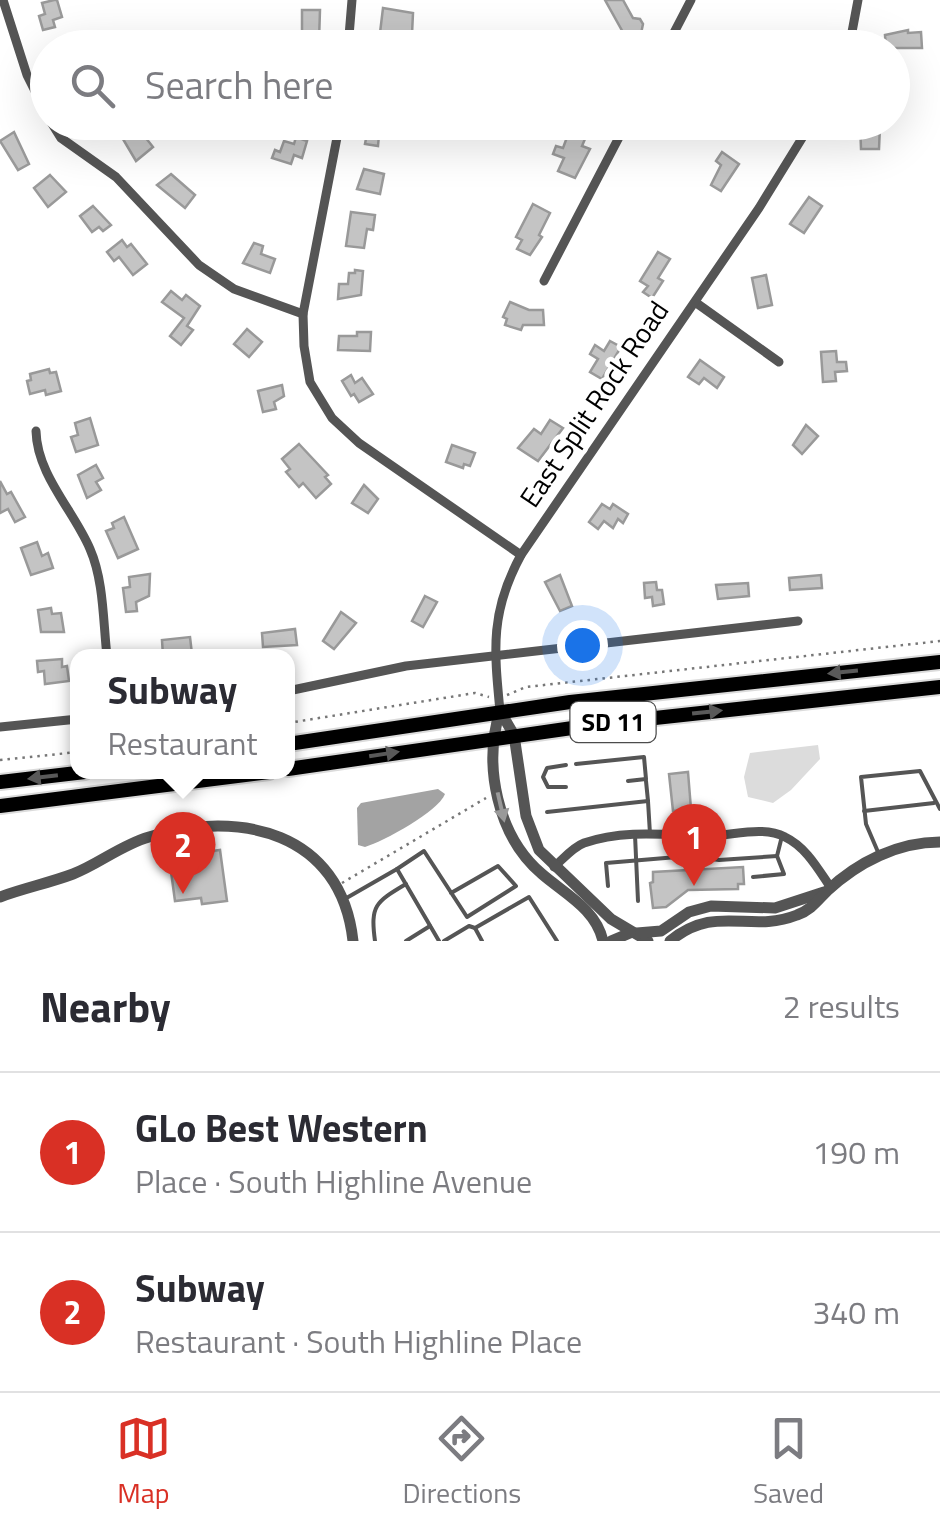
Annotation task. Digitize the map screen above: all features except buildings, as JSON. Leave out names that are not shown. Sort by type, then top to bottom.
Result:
[{"type":"highway","name":"SD 11","points":[[295,743],[500,711],[940,662]]},
{"type":"highway","name":"SD 11","points":[[295,768],[514,735],[940,687]]},
{"type":"highway","points":[[0,782],[70,774]]},
{"type":"highway","points":[[0,806],[214,779]]},
{"type":"street","points":[[3,0],[30,80]]},
{"type":"street","points":[[350,30],[352,0]]},
{"type":"street","points":[[675,30],[691,0]]},
{"type":"street","points":[[852,30],[858,0]]},
{"type":"street","points":[[64,140],[116,177],[199,265],[234,289],[303,314]]},
{"type":"street","points":[[337,140],[303,314],[310,382],[332,418],[360,443],[521,555]]},
{"type":"street","points":[[544,281],[618,140]]},
{"type":"street","name":"East Split Rock Road","points":[[514,735],[500,711],[494,655],[498,607],[507,580],[801,140]]},
{"type":"street","points":[[695,302],[779,362]]},
{"type":"street","points":[[36,431],[36,444],[46,470],[91,551],[106,649]]},
{"type":"street","points":[[295,690],[406,666],[798,621]]},
{"type":"street","points":[[500,711],[491,738],[501,812],[511,836],[537,870],[592,916],[603,941]]},
{"type":"street","points":[[0,727],[70,720]]},
{"type":"street","points":[[514,735],[529,828],[539,850],[633,933],[648,941]]},
{"type":"street","points":[[0,897],[73,874],[147,838],[219,826],[258,828],[308,853],[336,886],[353,941]]},
{"type":"street","points":[[554,867],[585,843],[650,834],[708,836],[761,832],[782,836],[806,854],[830,889]]},
{"type":"street","points":[[670,941],[691,926],[714,919],[767,922],[797,915],[880,855],[908,845],[940,842]]},
{"type":"street","points":[[611,941],[633,933],[660,931],[689,912],[711,906],[774,908],[830,889]]},
{"type":"lane","points":[[576,764],[644,756],[650,834]]},
{"type":"lane","points":[[566,765],[547,768],[543,777],[548,787],[566,787]]},
{"type":"lane","points":[[864,810],[938,806],[920,771],[861,777],[864,810],[866,824],[880,855]]},
{"type":"lane","points":[[628,781],[646,780]]},
{"type":"lane","points":[[547,812],[648,801]]},
{"type":"lane","points":[[635,835],[638,901]]},
{"type":"lane","points":[[753,877],[784,874],[776,856],[782,836]]},
{"type":"lane","points":[[343,900],[424,852],[482,941]]},
{"type":"lane","points":[[608,886],[606,863],[689,856],[719,860],[776,856]]},
{"type":"lane","points":[[451,893],[498,866],[516,886],[467,917]]},
{"type":"lane","points":[[398,870],[442,941],[529,896],[557,941]]},
{"type":"lane","points":[[375,941],[374,908],[380,899],[406,884]]},
{"type":"lane","points":[[406,941],[430,926]]},
{"type":"path","points":[[512,694],[519,688],[538,685],[940,641]]},
{"type":"path","points":[[295,722],[475,693],[486,698]]},
{"type":"path","points":[[0,760],[70,753]]},
{"type":"path","points":[[336,886],[489,797]]},
{"type":"shaded area","points":[[818,745],[820,759],[791,790],[773,803],[748,797],[744,777],[750,753]]},
{"type":"shaded area","points":[[438,789],[445,794],[422,817],[374,844],[358,845],[357,808],[361,803]]},
{"type":"place","name":"GLo Best Western","points":[[694,886]]},
{"type":"place","name":"Subway","points":[[183,894]]}]
